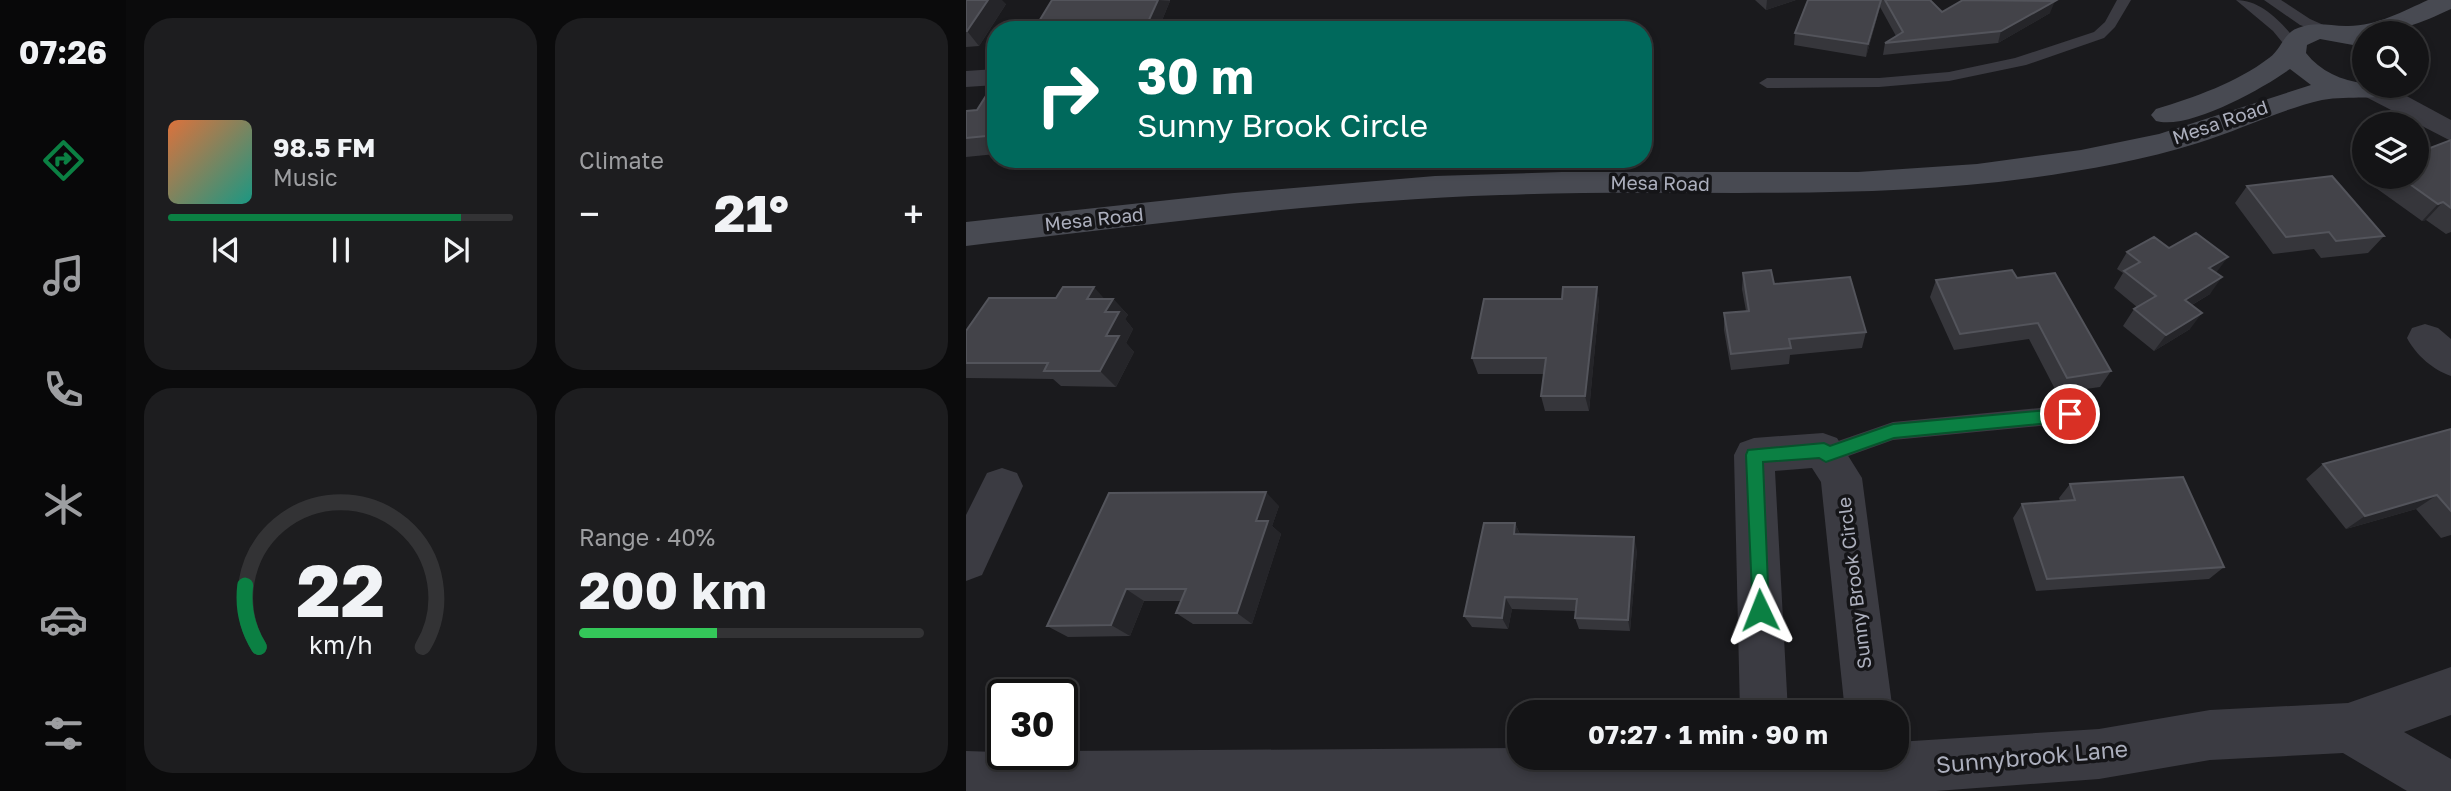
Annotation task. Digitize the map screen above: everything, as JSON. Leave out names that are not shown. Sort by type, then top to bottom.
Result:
[{"type":"main road","name":"Mesa Road","points":[[1652,159],[1844,160],[1994,149],[2103,130],[2203,105],[2278,66],[2305,34],[2347,35],[2402,22],[2449,0]]},
{"type":"main road","name":"Mesa Road","points":[[2292,49],[2309,73],[2343,88]]},
{"type":"main road","name":"Mesa Road","points":[[966,234],[1429,186],[1568,182],[1801,186],[1891,183],[1979,174],[2087,158],[2182,138],[2304,93],[2352,88]]},
{"type":"main road","name":"Mesa Road","points":[[966,209],[1288,174],[1377,168]]},
{"type":"street","points":[[966,79],[987,78]]},
{"type":"street","points":[[2429,92],[2451,103]]},
{"type":"street","points":[[2401,98],[2451,132]]},
{"type":"street","points":[[1764,700],[1754,455],[1824,450],[1826,455]]},
{"type":"street","name":"Sunny Brook Circle","points":[[1826,455],[1842,478],[1868,700]]},
{"type":"street","points":[[966,560],[1002,486]]},
{"type":"street","name":"Sunnybrook Lane","points":[[1909,762],[2099,754],[2210,736],[2348,728],[2451,691]]},
{"type":"street","points":[[2348,728],[2451,788]]},
{"type":"street","name":"Sunnybrook Lane","points":[[966,777],[1767,774],[1806,770]]},
{"type":"lane","points":[[1767,83],[1903,83],[1949,79],[2018,64],[2099,34],[2110,24],[2124,0]]},
{"type":"lane","points":[[2243,0],[2278,28],[2292,49]]},
{"type":"lane","points":[[2271,0],[2305,22],[2347,35]]},
{"type":"lane","points":[[1826,455],[1893,431],[2070,414]]},
{"type":"building","points":[[966,0],[988,0],[967,31],[966,31]]},
{"type":"building","points":[[1052,0],[1158,0],[1148,21],[1039,21]]},
{"type":"building","points":[[1808,0],[1881,0],[1868,44],[1795,33]]},
{"type":"building","points":[[1885,0],[1930,0],[1942,12],[1963,0],[2055,1],[2001,31],[1885,43],[1903,32]]},
{"type":"building","points":[[987,94],[987,136],[966,138],[966,111],[977,110]]},
{"type":"building","points":[[2451,140],[2451,208],[2443,202],[2438,204],[2417,189],[2429,189],[2429,148]]},
{"type":"building","points":[[2332,176],[2384,236],[2336,241],[2329,232],[2286,237],[2247,186]]},
{"type":"building","points":[[2196,233],[2228,257],[2209,268],[2222,277],[2185,300],[2202,313],[2166,335],[2134,309],[2156,296],[2124,271],[2140,262],[2127,252],[2154,237],[2169,248]]},
{"type":"building","points":[[1771,270],[1774,284],[1850,277],[1866,332],[1789,339],[1791,348],[1731,354],[1724,313],[1749,311],[1743,273]]},
{"type":"building","points":[[2012,270],[2017,278],[2055,273],[2111,371],[2067,378],[2038,323],[1960,334],[1936,280]]},
{"type":"building","points":[[1063,287],[1094,287],[1087,299],[1113,299],[1105,312],[1119,312],[1106,336],[1119,336],[1100,371],[1044,371],[1048,363],[966,363],[966,331],[989,298],[1056,298]]},
{"type":"building","points":[[1563,287],[1597,287],[1585,396],[1541,396],[1546,358],[1472,358],[1484,299],[1562,299]]},
{"type":"building","points":[[2451,429],[2451,511],[2437,495],[2365,516],[2323,464]]},
{"type":"building","points":[[2183,477],[2224,567],[2047,579],[2022,504],[2075,500],[2070,484]]},
{"type":"building","points":[[1266,492],[1256,521],[1268,521],[1237,613],[1176,613],[1186,589],[1126,589],[1111,625],[1047,626],[1109,493]]},
{"type":"building","points":[[1484,523],[1515,523],[1514,534],[1634,537],[1628,620],[1575,618],[1577,599],[1505,597],[1502,618],[1464,616]]},
{"type":"route","points":[[1760,610],[1754,455],[1824,450],[1826,455],[1893,431],[2070,414]]}]
